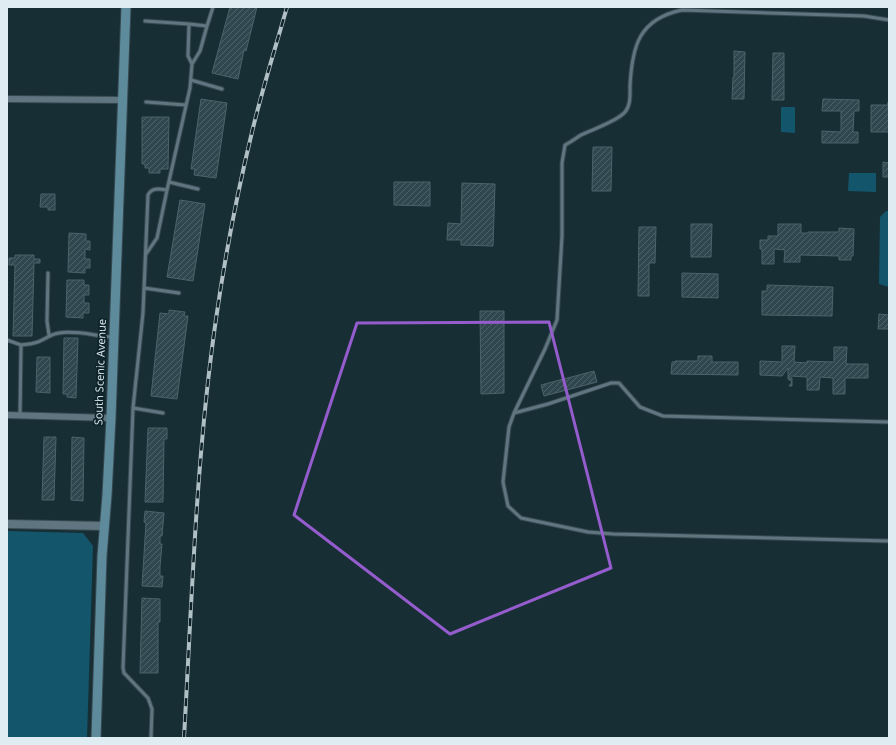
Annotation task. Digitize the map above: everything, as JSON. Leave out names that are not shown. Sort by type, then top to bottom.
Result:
[{"type":"main road","name":"South Scenic Avenue","points":[[96,738],[104,526],[111,418],[126,7]]},
{"type":"street","points":[[7,99],[123,100]]},
{"type":"street","points":[[7,415],[111,418]]},
{"type":"street","points":[[7,524],[104,526]]},
{"type":"lane","points":[[146,254],[157,238],[186,105],[191,80],[192,64],[200,51],[213,7]]},
{"type":"lane","points":[[889,20],[864,16],[682,10],[662,16],[653,21],[645,29],[636,43],[633,55],[629,103],[625,112],[607,124],[580,136],[565,145],[562,163],[562,236],[557,320],[545,349],[514,413],[508,434],[504,482],[508,506],[521,518],[588,532],[613,534],[889,541]]},
{"type":"lane","points":[[145,22],[207,26]]},
{"type":"lane","points":[[189,24],[188,56],[192,64]]},
{"type":"lane","points":[[191,80],[222,89]]},
{"type":"lane","points":[[146,102],[186,105]]},
{"type":"lane","points":[[169,182],[198,189]]},
{"type":"lane","points":[[151,738],[152,709],[148,698],[124,673],[123,668],[133,408],[143,313],[148,195],[153,189],[167,190]]},
{"type":"lane","points":[[48,273],[47,321],[49,335]]},
{"type":"lane","points":[[144,288],[179,293]]},
{"type":"lane","points":[[7,340],[21,345],[35,343],[44,340],[49,335],[60,332],[88,333],[114,338]]},
{"type":"lane","points":[[20,416],[21,345]]},
{"type":"lane","points":[[514,413],[548,404],[611,383],[619,383],[640,407],[663,416],[889,422]]},
{"type":"lane","points":[[133,408],[163,413]]},
{"type":"highlighted area","points":[[549,322],[611,568],[450,634],[294,515],[357,323]]},
{"type":"shaded area","points":[[781,107],[795,107],[795,133],[781,132]]},
{"type":"shaded area","points":[[849,173],[876,173],[876,192],[848,191]]},
{"type":"shaded area","points":[[886,211],[889,211],[889,287],[879,284],[880,217]]},
{"type":"shaded area","points":[[7,531],[83,533],[93,546],[87,738],[7,738]]},
{"type":"building","points":[[230,7],[257,7],[246,51],[244,50],[238,79],[212,73]]},
{"type":"building","points":[[734,51],[745,52],[744,99],[732,99]]},
{"type":"building","points":[[773,53],[784,53],[784,100],[772,100]]},
{"type":"building","points":[[201,99],[227,103],[216,178],[194,175],[195,169],[191,169]]},
{"type":"building","points":[[823,99],[859,100],[859,111],[854,111],[853,132],[858,132],[858,143],[822,143],[822,131],[841,132],[841,111],[822,111]]},
{"type":"building","points":[[888,102],[889,132],[871,132],[871,105],[888,105]]},
{"type":"building","points":[[142,117],[169,117],[168,169],[160,169],[160,173],[149,173],[149,168],[145,168],[145,164],[142,164]]},
{"type":"building","points":[[593,147],[612,147],[611,191],[592,191]]},
{"type":"building","points":[[883,162],[889,163],[889,177],[883,177]]},
{"type":"building","points":[[394,182],[430,182],[430,206],[394,205]]},
{"type":"building","points":[[462,183],[495,184],[493,246],[461,245],[461,240],[447,240],[448,223],[461,224]]},
{"type":"building","points":[[41,194],[55,194],[55,210],[48,210],[48,207],[40,207]]},
{"type":"building","points":[[180,200],[205,204],[193,281],[167,277]]},
{"type":"building","points":[[691,224],[712,224],[711,257],[691,257]]},
{"type":"building","points":[[778,224],[801,224],[801,233],[839,232],[839,228],[854,229],[853,256],[851,256],[851,260],[839,260],[839,256],[800,255],[800,262],[784,262],[785,250],[774,249],[774,264],[762,264],[762,249],[760,249],[760,240],[768,240],[768,236],[778,236]]},
{"type":"building","points":[[639,227],[656,227],[655,263],[649,263],[649,296],[638,296]]},
{"type":"building","points":[[69,233],[86,234],[86,241],[90,241],[90,250],[85,249],[85,259],[90,259],[90,268],[85,268],[85,273],[68,272]]},
{"type":"building","points":[[15,255],[34,255],[34,259],[40,259],[40,263],[34,263],[32,336],[13,336],[15,265],[9,265],[9,258],[15,258]]},
{"type":"building","points":[[682,273],[718,274],[718,298],[682,297]]},
{"type":"building","points":[[67,280],[84,280],[84,285],[89,285],[89,295],[84,295],[84,303],[89,303],[89,313],[83,313],[83,318],[66,317]]},
{"type":"building","points":[[767,285],[833,287],[832,316],[762,315],[762,291],[767,291]]},
{"type":"building","points":[[169,310],[185,312],[184,316],[188,316],[177,399],[151,396],[160,313],[169,314]]},
{"type":"building","points":[[480,311],[504,311],[504,393],[481,394]]},
{"type":"building","points":[[879,314],[889,315],[889,329],[878,329]]},
{"type":"building","points":[[64,338],[78,338],[76,398],[67,397],[67,394],[63,394]]},
{"type":"building","points":[[782,346],[795,346],[794,362],[807,363],[807,361],[834,362],[834,347],[847,347],[846,364],[868,364],[868,378],[845,378],[845,394],[833,394],[833,378],[820,377],[819,390],[807,390],[807,377],[790,376],[789,378],[792,378],[792,382],[788,379],[788,368],[782,376],[760,375],[760,361],[782,362]]},
{"type":"building","points":[[698,356],[712,356],[712,362],[738,362],[738,375],[671,374],[672,362],[698,361]]},
{"type":"building","points":[[37,357],[50,357],[50,393],[36,392]]},
{"type":"building","points":[[594,371],[597,382],[544,396],[541,385]]},
{"type":"building","points":[[148,428],[167,428],[167,439],[164,439],[163,502],[145,502]]},
{"type":"building","points":[[44,437],[56,437],[54,500],[42,500]]},
{"type":"building","points":[[72,437],[84,438],[83,501],[71,500]]},
{"type":"building","points":[[145,511],[164,513],[162,536],[160,536],[160,544],[162,544],[160,576],[163,576],[162,587],[142,586],[146,523],[144,522]]},
{"type":"building","points":[[142,598],[160,599],[160,622],[158,622],[158,673],[140,673]]},
{"type":"railway","points":[[184,738],[199,475],[209,371],[216,319],[236,202],[260,101],[287,7]]}]
